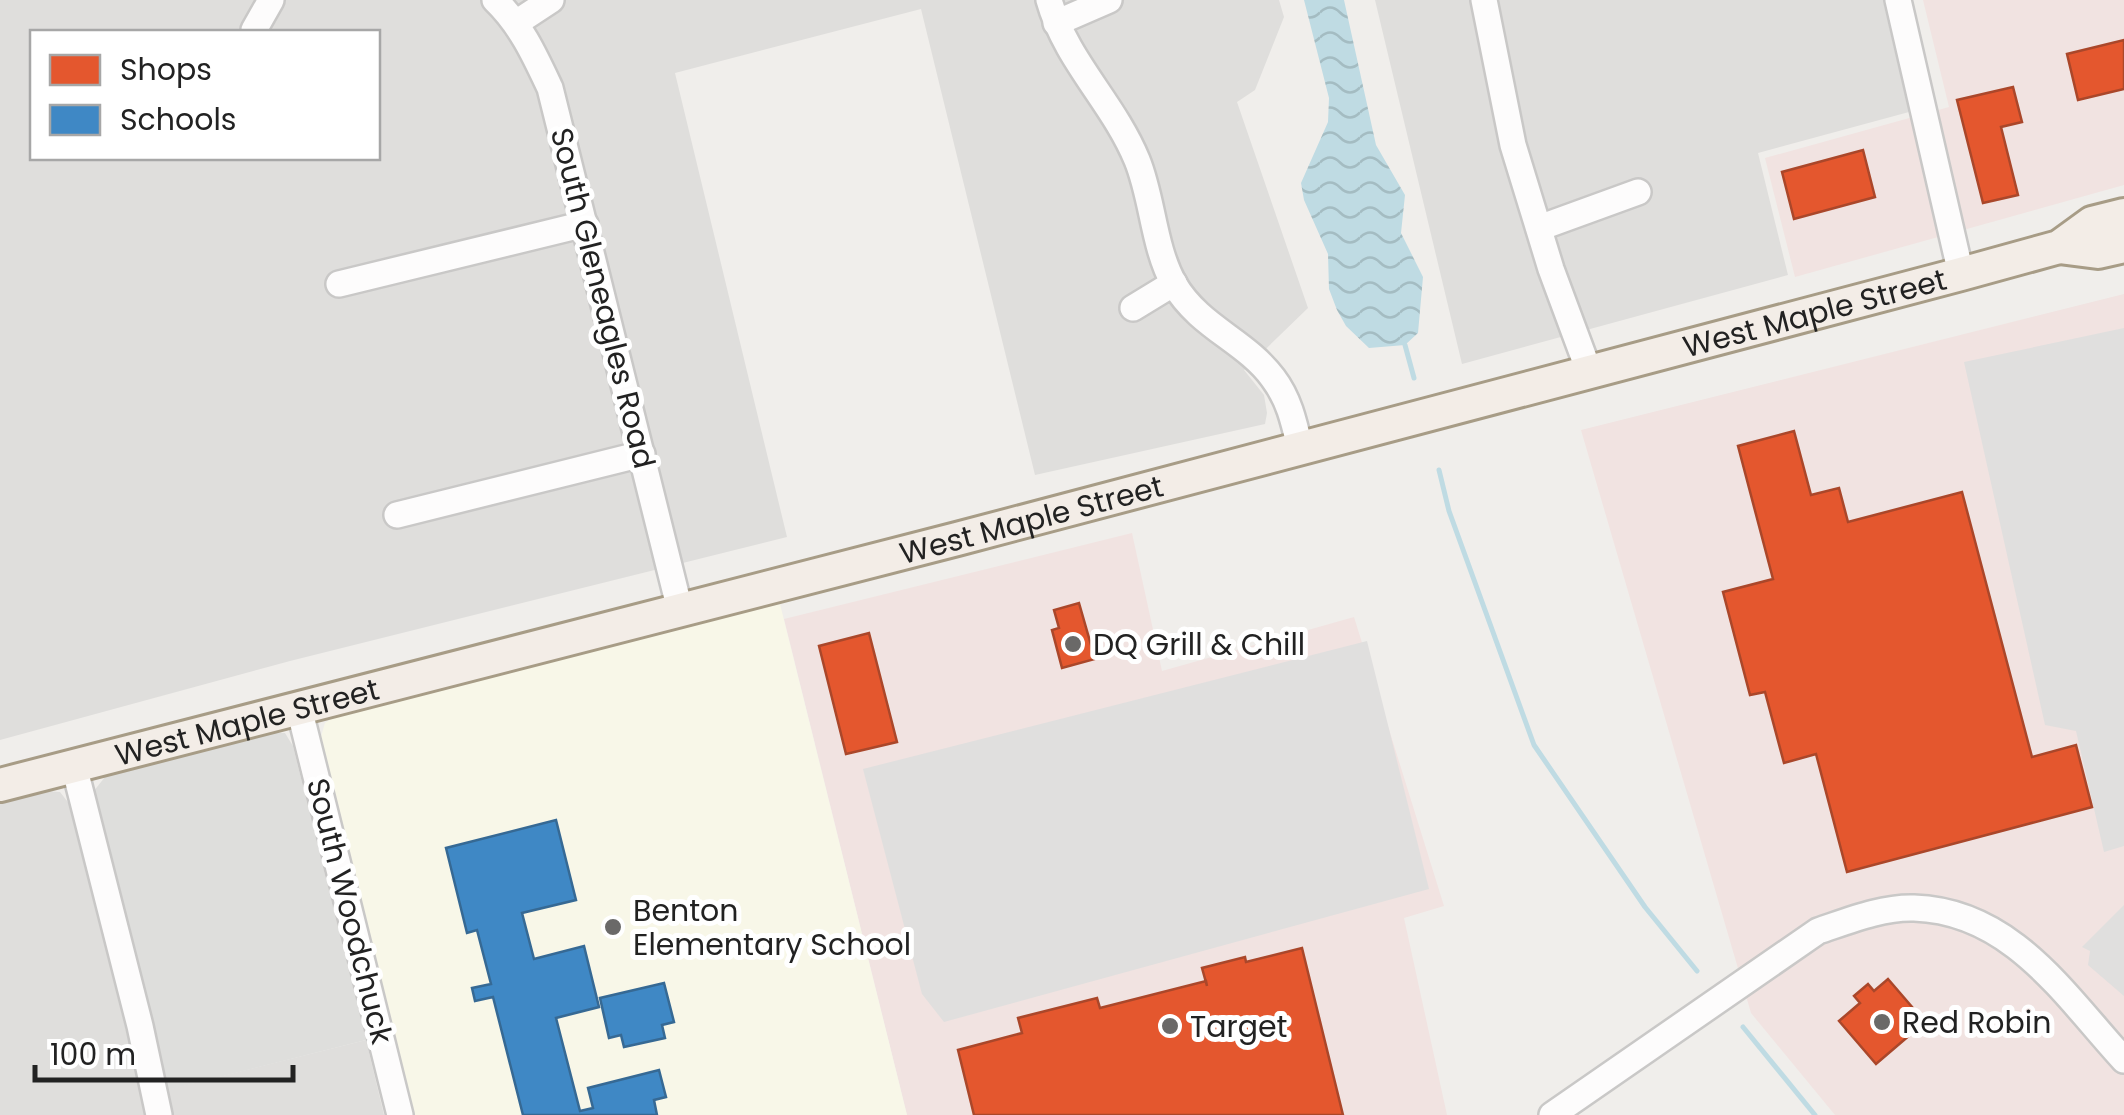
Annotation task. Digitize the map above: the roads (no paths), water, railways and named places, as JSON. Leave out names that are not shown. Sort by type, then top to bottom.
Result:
[{"type":"main road","name":"West Maple Street","points":[[0,785],[1590,374],[2059,247],[2092,223],[2124,215]]},
{"type":"main road","name":"West Maple Street","points":[[2059,247],[2098,252],[2124,246]]},
{"type":"street","points":[[254,30],[270,0]]},
{"type":"street","name":"South Gleneagles Road","points":[[496,0],[530,45],[550,88],[680,610]]},
{"type":"street","points":[[516,23],[551,0]]},
{"type":"street","points":[[1109,0],[1052,12],[1078,67],[1105,103],[1138,162],[1160,248],[1174,282],[1196,313],[1271,374],[1288,401],[1300,448]]},
{"type":"street","points":[[1484,0],[1513,145],[1590,374]]},
{"type":"street","points":[[1898,0],[1961,274]]},
{"type":"street","points":[[1539,228],[1638,192]]},
{"type":"street","points":[[339,284],[585,224]]},
{"type":"street","points":[[1133,308],[1174,282]]},
{"type":"street","points":[[397,515],[642,454]]},
{"type":"street","name":"South Woodchuck","points":[[299,708],[400,1115]]},
{"type":"street","points":[[74,766],[140,1026],[158,1115]]},
{"type":"street","points":[[1552,1115],[1818,931],[1865,916],[1913,908],[1955,914],[2002,933],[2052,978],[2124,1060]]},
{"type":"water","points":[[1304,0],[1344,0],[1376,145],[1405,195],[1401,233],[1423,277],[1418,333],[1405,345],[1369,348],[1346,326],[1329,289],[1328,254],[1304,200],[1301,183],[1328,122],[1329,98]]},
{"type":"waterway","points":[[1405,345],[1414,378]]},
{"type":"waterway","points":[[1439,470],[1449,511],[1534,745],[1645,907],[1697,971]]},
{"type":"waterway","points":[[1743,1027],[1815,1115]]},
{"type":"place","name":"DQ Grill & Chill","points":[[1073,644]]},
{"type":"place","name":"Benton Elementary School","points":[[613,927]]},
{"type":"place","name":"Red Robin","points":[[1882,1022]]},
{"type":"place","name":"Target","points":[[1170,1026]]}]
